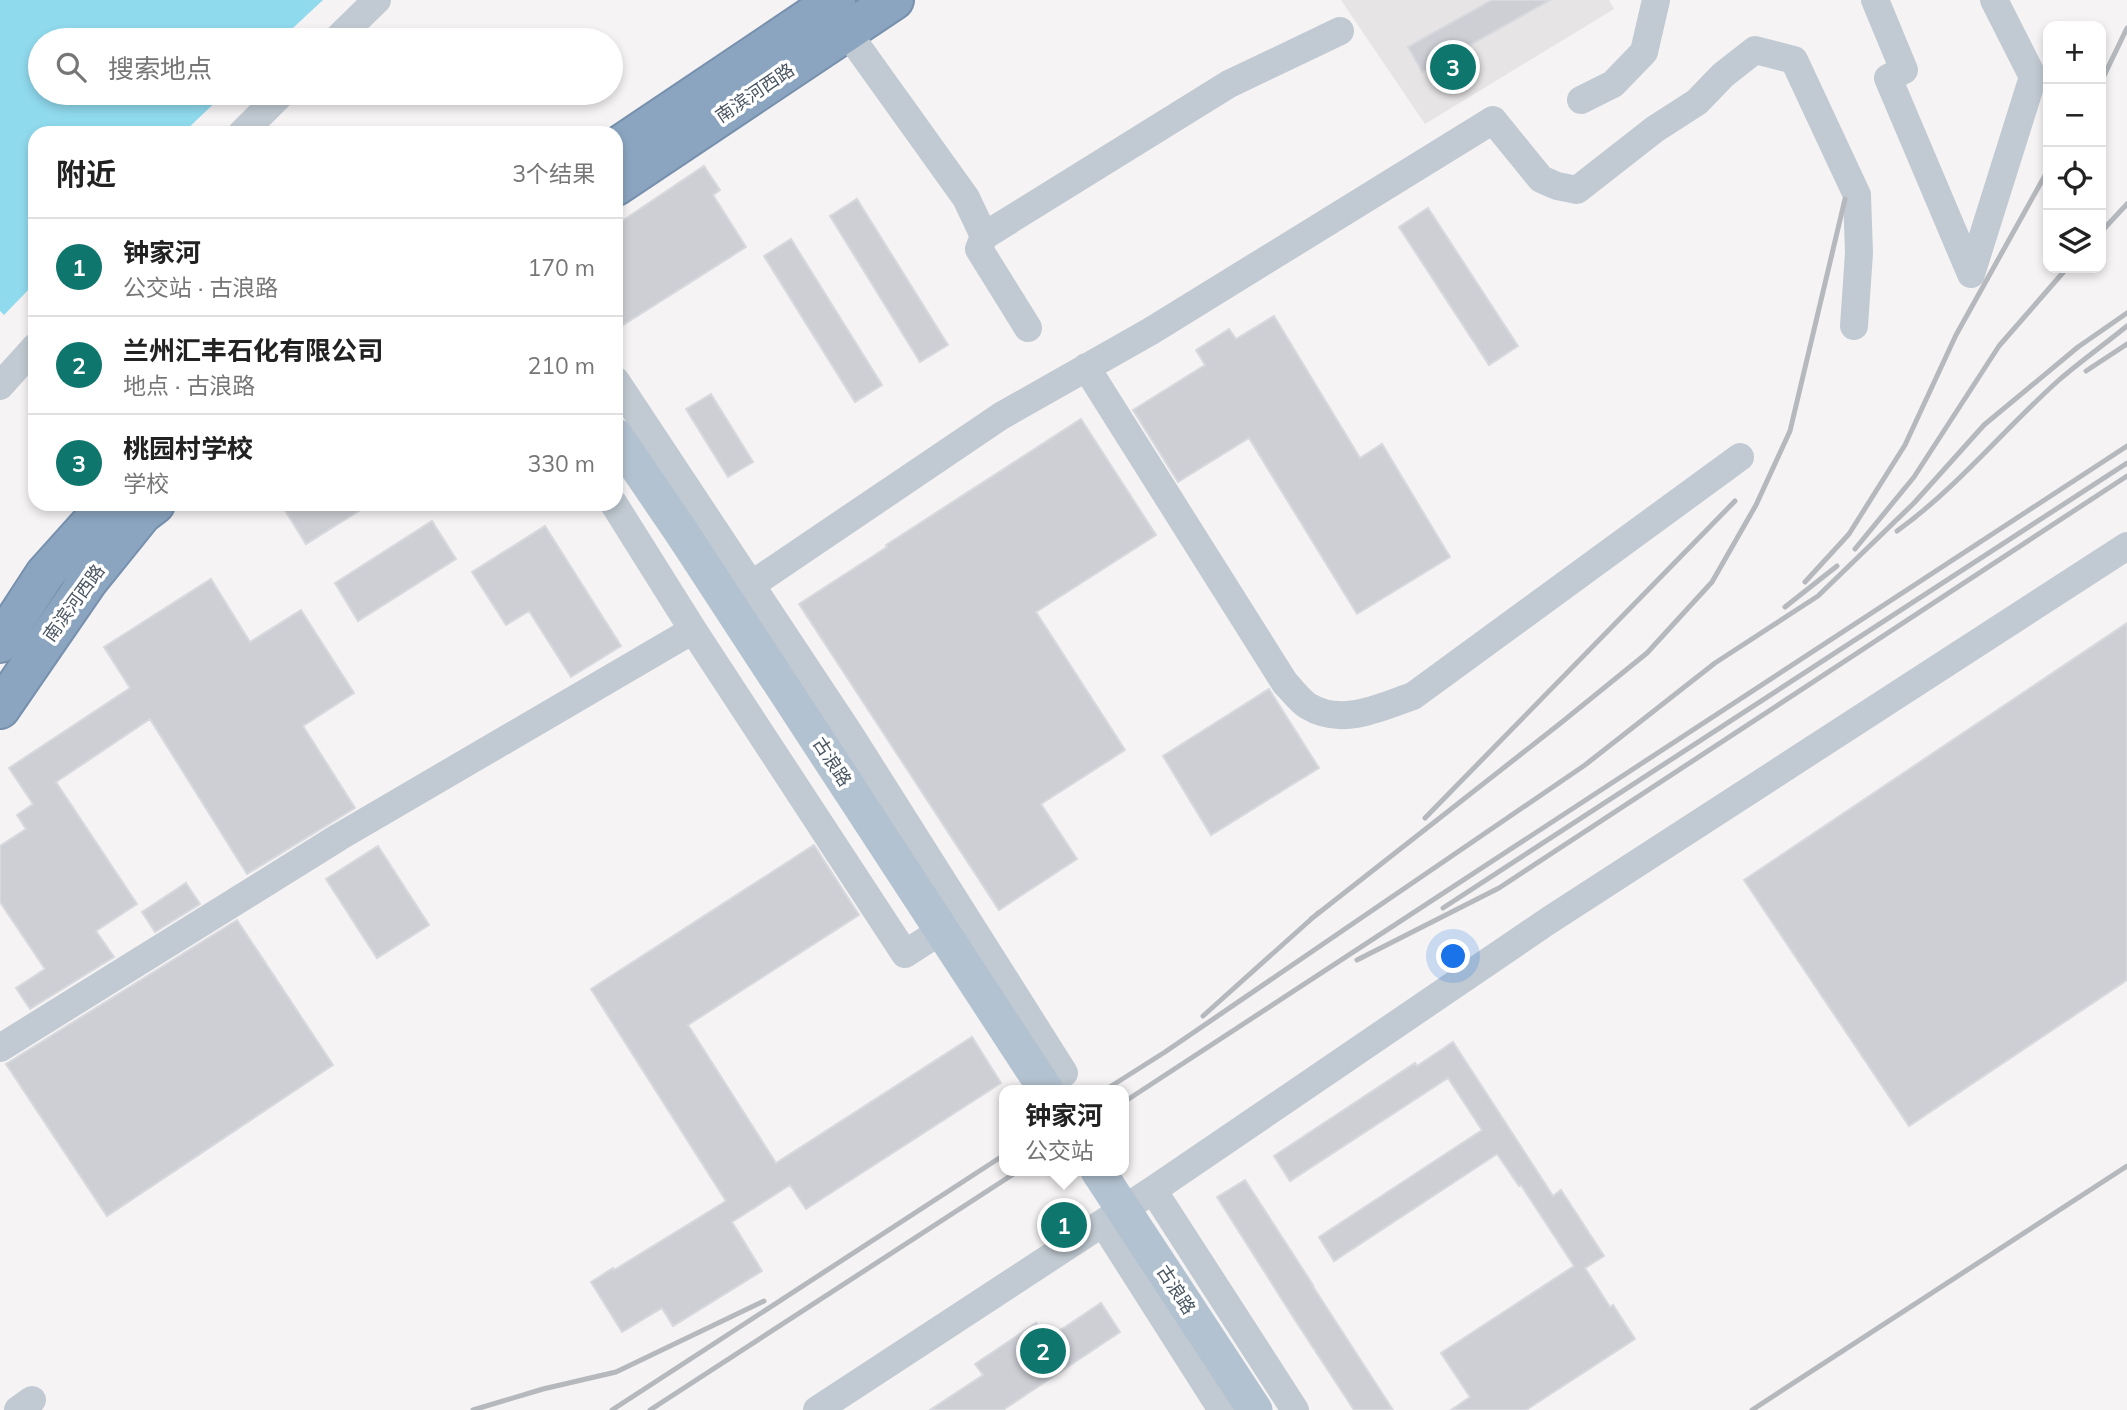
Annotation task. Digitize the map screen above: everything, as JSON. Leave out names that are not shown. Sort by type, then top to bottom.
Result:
[{"type":"highway","name":"南滨河西路","points":[[623,144],[841,16],[894,0]]},
{"type":"highway","name":"南滨河西路","points":[[623,181],[841,16]]},
{"type":"highway","name":"南滨河西路","points":[[0,643],[45,574],[102,511]]},
{"type":"highway","name":"南滨河西路","points":[[0,709],[88,581],[146,511]]},
{"type":"main road","name":"古浪路","points":[[623,446],[1055,1081]]},
{"type":"main road","name":"古浪路","points":[[1101,1176],[1255,1410]]},
{"type":"street","points":[[348,28],[377,0]]},
{"type":"street","points":[[1581,100],[1613,84],[1644,52],[1656,0]]},
{"type":"street","points":[[1875,0],[1904,70],[1888,78],[1971,274],[2033,77],[1994,0]]},
{"type":"street","points":[[841,16],[966,198],[984,236]]},
{"type":"street","points":[[1028,328],[979,249],[984,236],[1229,84],[1340,31]]},
{"type":"street","points":[[751,585],[1001,416],[1151,331],[1493,120],[1541,179],[1577,190],[1655,129],[1697,102],[1723,75],[1755,50],[1794,60],[1857,195],[1859,253],[1854,326]]},
{"type":"street","points":[[249,126],[270,105]]},
{"type":"street","points":[[0,386],[28,355]]},
{"type":"street","points":[[1086,367],[1285,683],[1308,706],[1338,717],[1355,715],[1413,696],[1741,457]]},
{"type":"street","points":[[623,392],[851,736],[965,915],[1055,1081]]},
{"type":"street","points":[[618,511],[905,954],[965,915]]},
{"type":"street","points":[[817,1410],[1153,1190],[1548,921],[2127,546]]},
{"type":"street","points":[[0,1048],[339,837],[693,630]]},
{"type":"street","name":"古浪路","points":[[1153,1190],[1295,1410]]},
{"type":"street","name":"古浪路","points":[[1103,1223],[1222,1410]]},
{"type":"shaded area","points":[[1341,0],[1609,0],[1614,9],[1425,124]]},
{"type":"water","points":[[0,0],[323,0],[293,28],[28,28],[28,105],[212,105],[190,126],[28,126],[28,290],[4,315],[0,311]]},
{"type":"building","points":[[1492,0],[1550,0],[1422,72],[1408,47]]},
{"type":"building","points":[[704,166],[720,190],[713,195],[746,247],[623,325],[623,220]]},
{"type":"building","points":[[857,199],[948,345],[920,362],[830,216]]},
{"type":"building","points":[[1428,208],[1518,346],[1489,365],[1399,227]]},
{"type":"building","points":[[791,239],[882,385],[855,402],[764,256]]},
{"type":"building","points":[[1274,316],[1360,458],[1382,444],[1450,557],[1357,614],[1249,438],[1178,482],[1133,410],[1205,365],[1196,350],[1229,329],[1236,339]]},
{"type":"building","points":[[711,394],[753,462],[728,477],[686,409]]},
{"type":"building","points":[[1081,419],[1156,535],[1036,612],[1125,750],[1041,804],[1077,859],[999,910],[799,604]]},
{"type":"building","points":[[285,511],[359,511],[306,544]]},
{"type":"building","points":[[432,521],[456,559],[358,621],[335,583]]},
{"type":"building","points":[[545,526],[621,646],[571,677],[529,611],[506,625],[472,572]]},
{"type":"building","points":[[211,579],[250,642],[301,610],[354,693],[303,726],[355,808],[247,874],[150,719],[56,782],[137,904],[96,931],[114,957],[30,1009],[16,988],[45,969],[0,902],[0,846],[26,829],[17,815],[33,804],[9,768],[130,688],[104,647]]},
{"type":"building","points":[[2127,623],[2127,980],[1909,1126],[1744,880]]},
{"type":"building","points":[[1269,689],[1319,768],[1211,835],[1163,756]]},
{"type":"building","points":[[814,845],[859,915],[688,1025],[776,1163],[972,1037],[1001,1083],[806,1209],[790,1185],[732,1222],[762,1271],[673,1326],[662,1308],[622,1332],[591,1282],[726,1201],[591,989]]},
{"type":"building","points":[[378,846],[429,925],[377,958],[326,879]]},
{"type":"building","points":[[186,883],[200,904],[155,932],[142,912]]},
{"type":"building","points":[[237,920],[333,1065],[107,1216],[6,1064]]},
{"type":"building","points":[[1453,1042],[1553,1196],[1561,1190],[1604,1256],[1585,1268],[1635,1339],[1526,1410],[1451,1410],[1470,1397],[1441,1353],[1574,1266],[1521,1185],[1519,1186],[1497,1154],[1334,1261],[1319,1237],[1482,1130],[1448,1078],[1290,1181],[1274,1156],[1415,1063],[1417,1066]]},
{"type":"building","points":[[1245,1180],[1393,1410],[1354,1410],[1295,1320],[1217,1197]]},
{"type":"building","points":[[1101,1303],[1120,1332],[1003,1410],[930,1410],[983,1375],[975,1364],[1036,1323],[1047,1339]]},
{"type":"railway","points":[[2106,72],[2127,28]]},
{"type":"railway","points":[[1805,582],[1849,534],[1905,445],[1956,335],[2043,179]]},
{"type":"railway","points":[[1311,919],[1647,653],[1712,582],[1756,505],[1790,431],[1845,199]]},
{"type":"railway","points":[[2106,227],[2127,204]]},
{"type":"railway","points":[[1855,549],[1914,477],[1999,346],[2063,273]]},
{"type":"railway","points":[[1113,1085],[1585,765],[1715,663],[1818,596],[1914,503],[1984,425],[2078,347],[2127,313]]},
{"type":"railway","points":[[1897,531],[1940,496],[2059,380],[2127,326]]},
{"type":"railway","points":[[2086,371],[2127,344]]},
{"type":"railway","points":[[1129,1099],[2127,446]]},
{"type":"railway","points":[[1443,908],[2127,463]]},
{"type":"railway","points":[[1357,960],[1499,888],[2127,476]]},
{"type":"railway","points":[[1425,818],[1735,501]]},
{"type":"railway","points":[[1785,607],[1837,566]]},
{"type":"railway","points":[[1203,1016],[1318,913]]},
{"type":"railway","points":[[612,1410],[999,1158]]},
{"type":"railway","points":[[1752,1410],[2127,1166]]},
{"type":"railway","points":[[650,1410],[1010,1176]]},
{"type":"railway","points":[[473,1410],[543,1389],[616,1372],[764,1301]]},
{"type":"place","name":"桃园村学校","points":[[1453,67]]},
{"type":"place","name":"钟家河","points":[[1064,1225]]},
{"type":"place","name":"兰州汇丰石化有限公司","points":[[1043,1351]]}]
